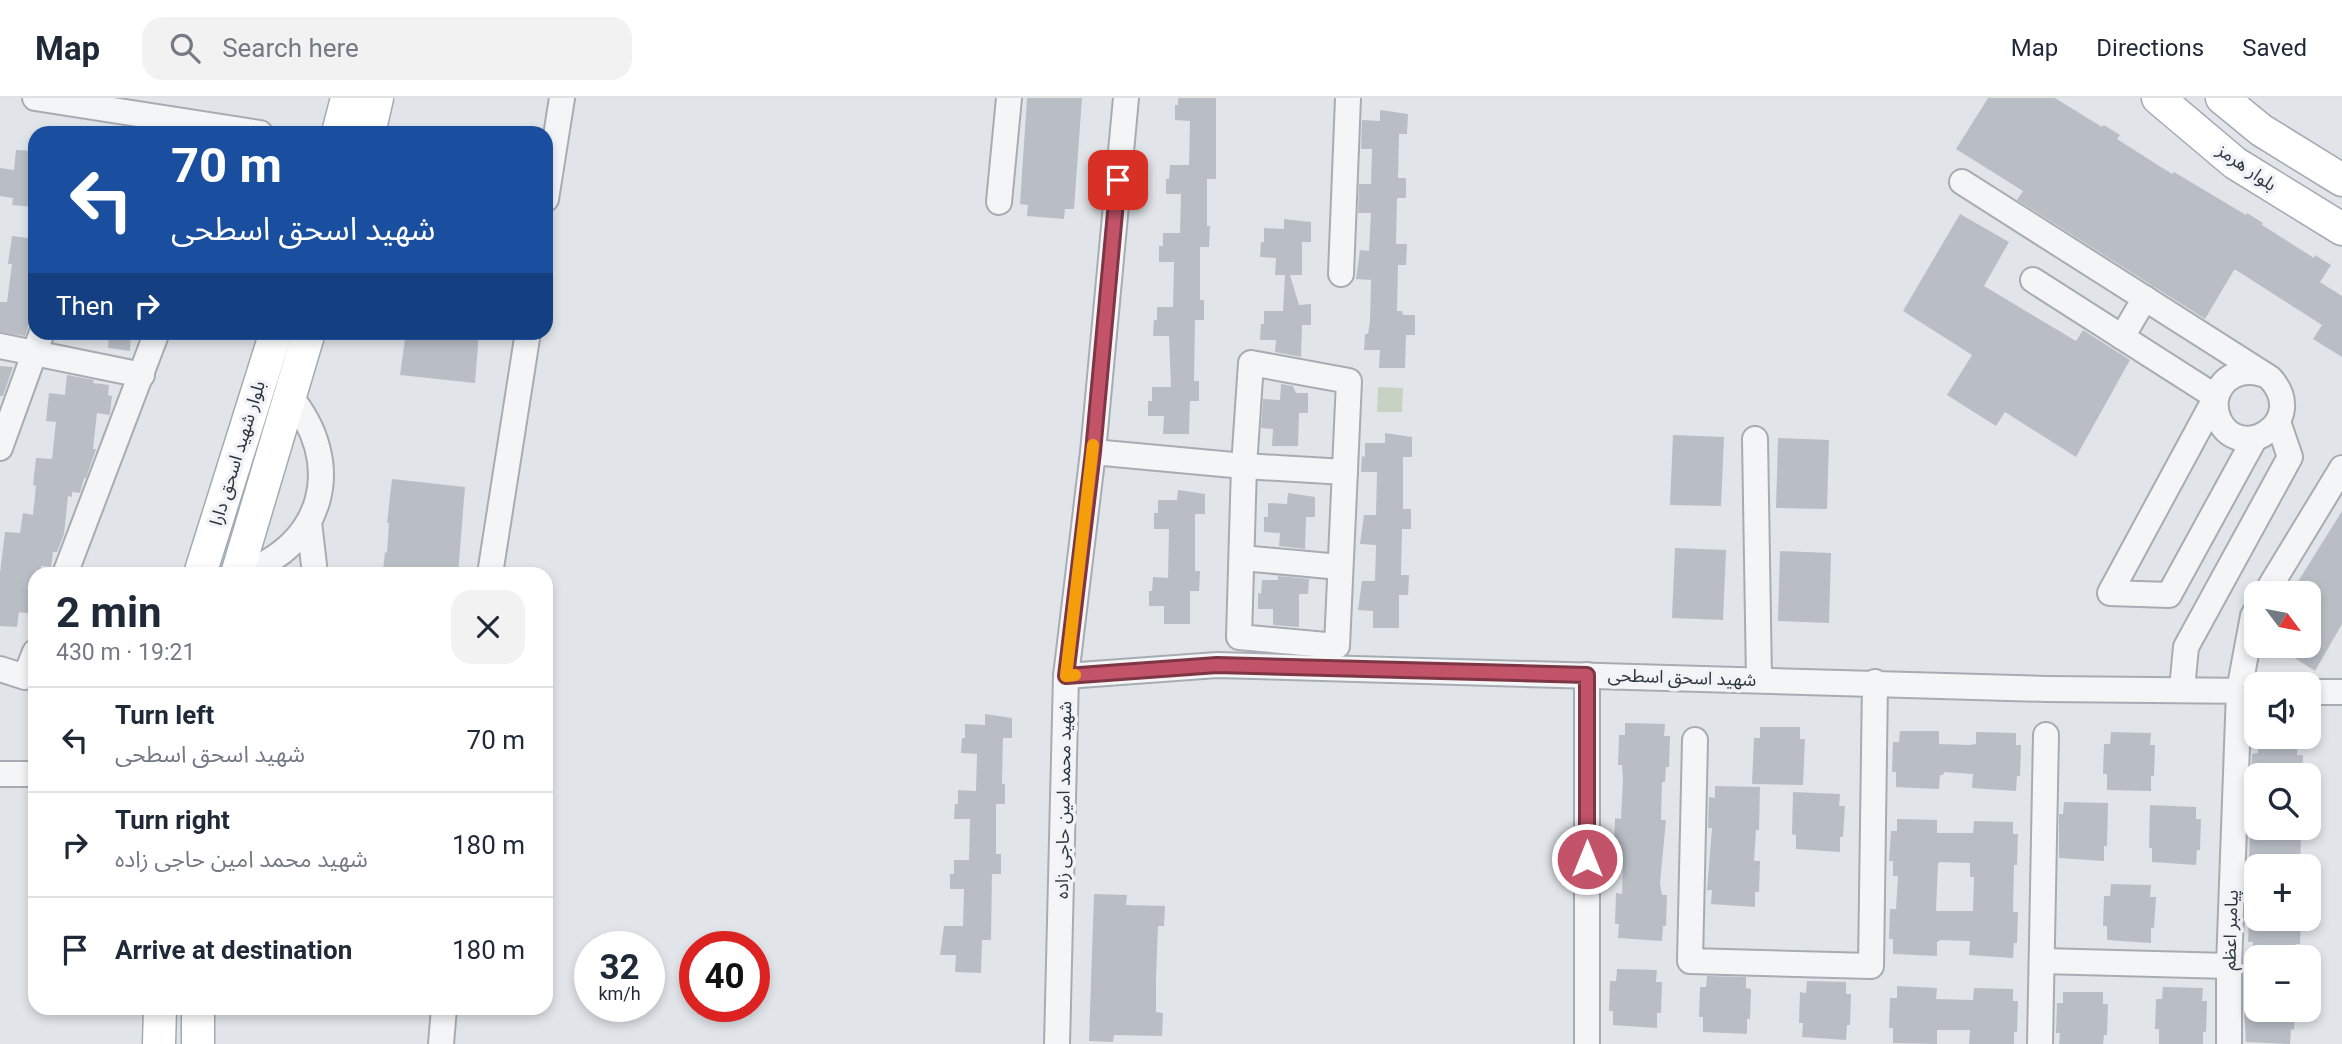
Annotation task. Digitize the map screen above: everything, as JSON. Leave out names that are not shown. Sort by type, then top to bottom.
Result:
[{"type":"main road","points":[[340,126],[347,98]]},
{"type":"main road","points":[[371,126],[377,98]]},
{"type":"main road","name":"بلوار هرمز","points":[[2158,98],[2235,163],[2342,229]]},
{"type":"main road","points":[[2222,98],[2261,130],[2342,180]]},
{"type":"main road","name":"بلوار شهید اسحق دارا","points":[[202,567],[273,340]]},
{"type":"main road","name":"بلوار شهید اسحق دارا","points":[[241,567],[306,340]]},
{"type":"main road","points":[[223,499],[257,508]]},
{"type":"main road","points":[[159,1044],[160,1015]]},
{"type":"main road","points":[[198,1015],[198,1044]]},
{"type":"street","points":[[36,98],[215,126]]},
{"type":"street","points":[[553,149],[562,98]]},
{"type":"street","points":[[999,202],[1009,98]]},
{"type":"street","name":"شهید محمد امین حاجی زاده","points":[[1057,1044],[1066,676],[1093,452],[1126,98]]},
{"type":"street","points":[[1340,274],[1348,98]]},
{"type":"street","points":[[1962,182],[2262,374],[2277,386],[2281,394],[2282,413],[2278,422],[2264,435],[2255,438],[2236,436],[2221,425],[2215,406],[2216,397]]},
{"type":"street","points":[[2033,280],[2216,397]]},
{"type":"street","points":[[2122,337],[2145,298]]},
{"type":"street","points":[[68,567],[153,340]]},
{"type":"street","points":[[491,567],[527,340]]},
{"type":"street","points":[[0,346],[38,343],[142,375]]},
{"type":"street","points":[[0,449],[38,343]]},
{"type":"street","points":[[1251,363],[1349,381],[1345,472],[1337,646],[1239,638],[1244,466],[1251,363]]},
{"type":"street","points":[[2255,438],[2169,595],[2110,593],[2226,380],[2234,374],[2253,371],[2262,374]]},
{"type":"street","points":[[261,567],[296,541],[309,522],[317,501],[321,478],[321,455],[309,423],[289,395]]},
{"type":"street","points":[[2182,689],[2186,647],[2290,457],[2278,422]]},
{"type":"street","points":[[1755,439],[1759,679]]},
{"type":"street","points":[[1093,452],[1345,472]]},
{"type":"street","points":[[2273,581],[2342,468]]},
{"type":"street","points":[[309,522],[314,567]]},
{"type":"street","points":[[1242,558],[1340,567]]},
{"type":"street","name":"شهید اسحق اسطحی","points":[[1066,676],[1217,665],[2047,689],[2244,691]]},
{"type":"street","points":[[0,669],[25,677],[28,670]]},
{"type":"street","points":[[1587,675],[1587,1044]]},
{"type":"street","points":[[1695,740],[1690,961],[1871,966],[1875,682]]},
{"type":"street","points":[[2321,692],[2342,692]]},
{"type":"street","points":[[2040,1044],[2046,735]]},
{"type":"street","name":"پیامبر اعظم","points":[[2229,1042],[2229,966],[2244,737]]},
{"type":"street","points":[[0,774],[28,774]]},
{"type":"street","points":[[2042,961],[2229,966]]},
{"type":"street","points":[[441,1044],[443,1015]]},
{"type":"green space","points":[[1378,387],[1403,388],[1402,412],[1377,412]]},
{"type":"building","points":[[1027,98],[1082,98],[1074,209],[1065,209],[1064,219],[1027,216],[1028,205],[1020,204]]},
{"type":"building","points":[[1178,98],[1216,98],[1216,179],[1207,179],[1209,247],[1200,247],[1200,300],[1204,300],[1204,320],[1195,320],[1194,381],[1199,381],[1199,401],[1190,401],[1189,434],[1163,434],[1164,416],[1148,416],[1148,401],[1152,401],[1152,387],[1171,387],[1169,336],[1153,336],[1157,307],[1173,307],[1174,262],[1159,262],[1159,246],[1163,246],[1163,233],[1180,233],[1181,194],[1166,194],[1166,179],[1169,179],[1170,165],[1189,165],[1190,121],[1175,120]]},
{"type":"building","points":[[1988,98],[2055,98],[2120,135],[2117,139],[2172,174],[2174,172],[2246,215],[2247,213],[2314,258],[2315,255],[2331,265],[2320,282],[2342,296],[2342,357],[2313,339],[2322,325],[2236,270],[2205,319],[2017,200],[2023,191],[1956,149]]},
{"type":"building","points":[[1380,110],[1408,114],[1407,134],[1399,134],[1398,178],[1406,178],[1406,198],[1397,198],[1396,244],[1407,244],[1406,265],[1398,265],[1397,311],[1402,311],[1403,315],[1415,315],[1415,335],[1406,335],[1405,368],[1379,368],[1380,350],[1364,350],[1365,334],[1368,334],[1370,321],[1371,280],[1356,279],[1360,250],[1369,251],[1371,213],[1358,213],[1359,184],[1371,184],[1372,149],[1361,149],[1362,120],[1380,121]]},
{"type":"building","points":[[16,150],[28,151],[28,206],[12,205],[13,198],[0,196],[0,168],[14,170]]},
{"type":"building","points":[[1960,214],[2009,242],[1984,286],[2076,341],[2083,330],[2130,360],[2076,457],[2005,412],[1996,426],[1947,395],[1972,355],[1903,311]]},
{"type":"building","points":[[1284,219],[1311,222],[1311,242],[1302,242],[1302,275],[1290,275],[1299,305],[1311,304],[1311,325],[1302,325],[1301,357],[1275,352],[1276,340],[1260,340],[1264,311],[1283,311],[1285,275],[1275,275],[1276,258],[1260,257],[1261,242],[1264,242],[1264,228],[1284,229]]},
{"type":"building","points":[[12,236],[28,238],[28,326],[25,336],[0,332],[0,302],[7,302],[12,264],[8,264]]},
{"type":"building","points":[[108,340],[131,340],[130,351],[108,348]]},
{"type":"building","points":[[405,340],[478,340],[475,383],[400,375]]},
{"type":"building","points":[[0,366],[13,367],[3,396],[0,396]]},
{"type":"building","points":[[67,375],[109,385],[108,395],[112,396],[110,415],[97,413],[93,449],[96,449],[80,493],[72,492],[72,497],[68,496],[64,534],[57,552],[53,552],[51,567],[28,567],[28,613],[19,612],[17,627],[0,626],[0,573],[5,532],[20,533],[23,513],[33,515],[36,458],[52,459],[56,422],[46,421],[49,393],[65,395]]},
{"type":"building","points":[[1281,384],[1293,386],[1296,393],[1308,393],[1308,413],[1299,413],[1298,446],[1272,446],[1273,429],[1261,428],[1263,399],[1280,400]]},
{"type":"building","points":[[1385,433],[1412,437],[1412,457],[1403,457],[1403,509],[1411,509],[1411,529],[1402,529],[1401,575],[1409,575],[1408,595],[1399,595],[1399,628],[1373,628],[1373,611],[1358,610],[1362,581],[1375,581],[1376,545],[1360,544],[1364,515],[1376,515],[1377,472],[1361,472],[1362,456],[1365,457],[1365,443],[1385,443]]},
{"type":"building","points":[[1673,435],[1724,437],[1721,506],[1670,505]]},
{"type":"building","points":[[1778,438],[1829,440],[1827,509],[1776,508]]},
{"type":"building","points":[[392,479],[465,487],[459,567],[383,567],[385,552],[387,553]]},
{"type":"building","points":[[1178,490],[1205,494],[1205,514],[1195,514],[1195,571],[1200,571],[1199,591],[1190,591],[1190,624],[1164,624],[1164,606],[1149,606],[1149,591],[1152,591],[1153,577],[1168,578],[1169,529],[1154,529],[1154,513],[1158,513],[1158,500],[1177,500]]},
{"type":"building","points":[[1288,493],[1315,497],[1315,517],[1306,517],[1305,549],[1279,546],[1280,533],[1264,532],[1268,503],[1287,504]]},
{"type":"building","points":[[2342,511],[2342,624],[2315,671],[2295,658],[2321,658],[2321,581],[2298,581]]},
{"type":"building","points":[[1675,548],[1726,550],[1723,620],[1672,618]]},
{"type":"building","points":[[1780,551],[1831,553],[1829,623],[1778,621]]},
{"type":"building","points":[[1278,576],[1309,579],[1308,594],[1299,594],[1299,627],[1273,625],[1273,609],[1258,609],[1258,593],[1261,594],[1262,580],[1278,580]]},
{"type":"building","points":[[985,714],[1012,718],[1012,738],[1003,738],[1002,784],[1005,784],[1005,804],[996,804],[996,854],[1001,854],[1001,874],[992,874],[991,940],[982,940],[981,973],[955,972],[956,955],[940,955],[944,926],[963,926],[964,889],[950,889],[950,874],[954,874],[954,860],[969,860],[970,819],[954,819],[955,804],[958,804],[958,790],[976,791],[977,754],[961,753],[962,738],[965,738],[965,724],[985,725]]},
{"type":"building","points":[[1625,723],[1665,724],[1664,736],[1670,736],[1669,767],[1666,767],[1665,782],[1662,782],[1661,820],[1666,820],[1660,883],[1662,895],[1667,895],[1666,926],[1663,926],[1662,941],[1618,938],[1619,924],[1615,924],[1616,893],[1622,894],[1623,863],[1617,863],[1618,849],[1614,848],[1615,818],[1621,819],[1623,779],[1622,765],[1618,765],[1619,735],[1625,735]]},
{"type":"building","points":[[1760,727],[1800,727],[1800,739],[1805,739],[1803,785],[1752,784],[1754,738],[1760,738]]},
{"type":"building","points":[[1900,731],[1939,731],[1939,744],[1970,745],[1976,744],[1976,732],[2016,733],[2016,745],[2021,745],[2020,776],[2017,776],[2016,791],[1972,788],[1973,774],[1944,772],[1940,775],[1939,789],[1896,787],[1896,772],[1892,772],[1893,742],[1899,742]]},
{"type":"building","points":[[2111,732],[2151,733],[2150,745],[2155,745],[2151,791],[2107,790],[2107,774],[2103,774],[2104,744],[2110,744]]},
{"type":"building","points":[[2258,749],[2298,749],[2297,755],[2303,755],[2303,763],[2252,763],[2252,754],[2258,753]]},
{"type":"building","points":[[1715,786],[1760,787],[1759,830],[1756,830],[1754,861],[1760,861],[1759,892],[1755,892],[1755,907],[1711,904],[1712,890],[1707,890],[1712,828],[1708,828],[1709,797],[1715,798]]},
{"type":"building","points":[[1793,792],[1840,794],[1839,806],[1845,806],[1840,852],[1796,849],[1796,835],[1792,834]]},
{"type":"building","points":[[2064,802],[2108,803],[2104,861],[2059,858],[2059,814],[2063,814]]},
{"type":"building","points":[[2150,805],[2196,807],[2196,819],[2201,819],[2200,850],[2197,850],[2196,865],[2152,862],[2152,848],[2149,848]]},
{"type":"building","points":[[1897,819],[1937,820],[1937,833],[1973,833],[1974,821],[2013,822],[2013,834],[2018,834],[2013,912],[2018,912],[2017,943],[2014,943],[2013,958],[1969,955],[1970,941],[1941,940],[1937,942],[1937,956],[1893,954],[1893,939],[1889,939],[1890,909],[1896,909],[1898,876],[1893,876],[1893,861],[1889,861],[1891,831],[1897,831]],"holes":[[[1938,863],[1970,863],[1970,877],[1974,877],[1973,911],[1936,911]]]},
{"type":"building","points":[[2250,840],[2301,840],[2300,854],[2249,854]]},
{"type":"building","points":[[2111,884],[2151,885],[2150,897],[2156,897],[2151,943],[2107,940],[2107,926],[2103,926],[2104,896],[2110,896]]},
{"type":"building","points":[[1094,894],[1127,895],[1126,905],[1165,906],[1164,926],[1158,926],[1156,979],[1156,1012],[1163,1013],[1162,1036],[1114,1035],[1113,1042],[1089,1041]]},
{"type":"building","points":[[2248,931],[2301,931],[2300,944],[2296,945],[2253,945],[2253,942],[2248,942]]},
{"type":"building","points":[[1617,969],[1657,970],[1656,982],[1662,982],[1661,1013],[1657,1013],[1657,1028],[1613,1025],[1613,1011],[1609,1011],[1610,981],[1616,981]]},
{"type":"building","points":[[1707,976],[1746,977],[1746,988],[1751,989],[1747,1034],[1703,1032],[1703,1017],[1699,1017],[1700,987],[1706,987]]},
{"type":"building","points":[[1807,981],[1846,982],[1846,994],[1851,994],[1850,1025],[1847,1025],[1846,1040],[1802,1037],[1803,1023],[1799,1023],[1800,992],[1806,993]]},
{"type":"building","points":[[1897,986],[1937,988],[1936,999],[1973,1000],[1974,988],[2013,989],[2013,1001],[2018,1001],[2014,1044],[1969,1044],[1970,1030],[1937,1030],[1937,1044],[1893,1043],[1893,1028],[1889,1028],[1890,998],[1897,998]]},
{"type":"building","points":[[2163,987],[2203,988],[2202,1001],[2207,1001],[2203,1044],[2159,1044],[2159,1029],[2155,1029],[2156,999],[2162,999]]},
{"type":"building","points":[[2063,992],[2103,992],[2103,1004],[2108,1004],[2107,1035],[2104,1035],[2103,1044],[2059,1044],[2060,1033],[2056,1033],[2057,1003],[2063,1003]]},
{"type":"building","points":[[2245,1022],[2294,1022],[2290,1044],[2246,1042]]},
{"type":"slow traffic","points":[[1075,675],[1066,676],[1093,445]]},
{"type":"route","points":[[1118,180],[1093,452],[1066,676],[1217,665],[1587,675],[1587,859]]}]
